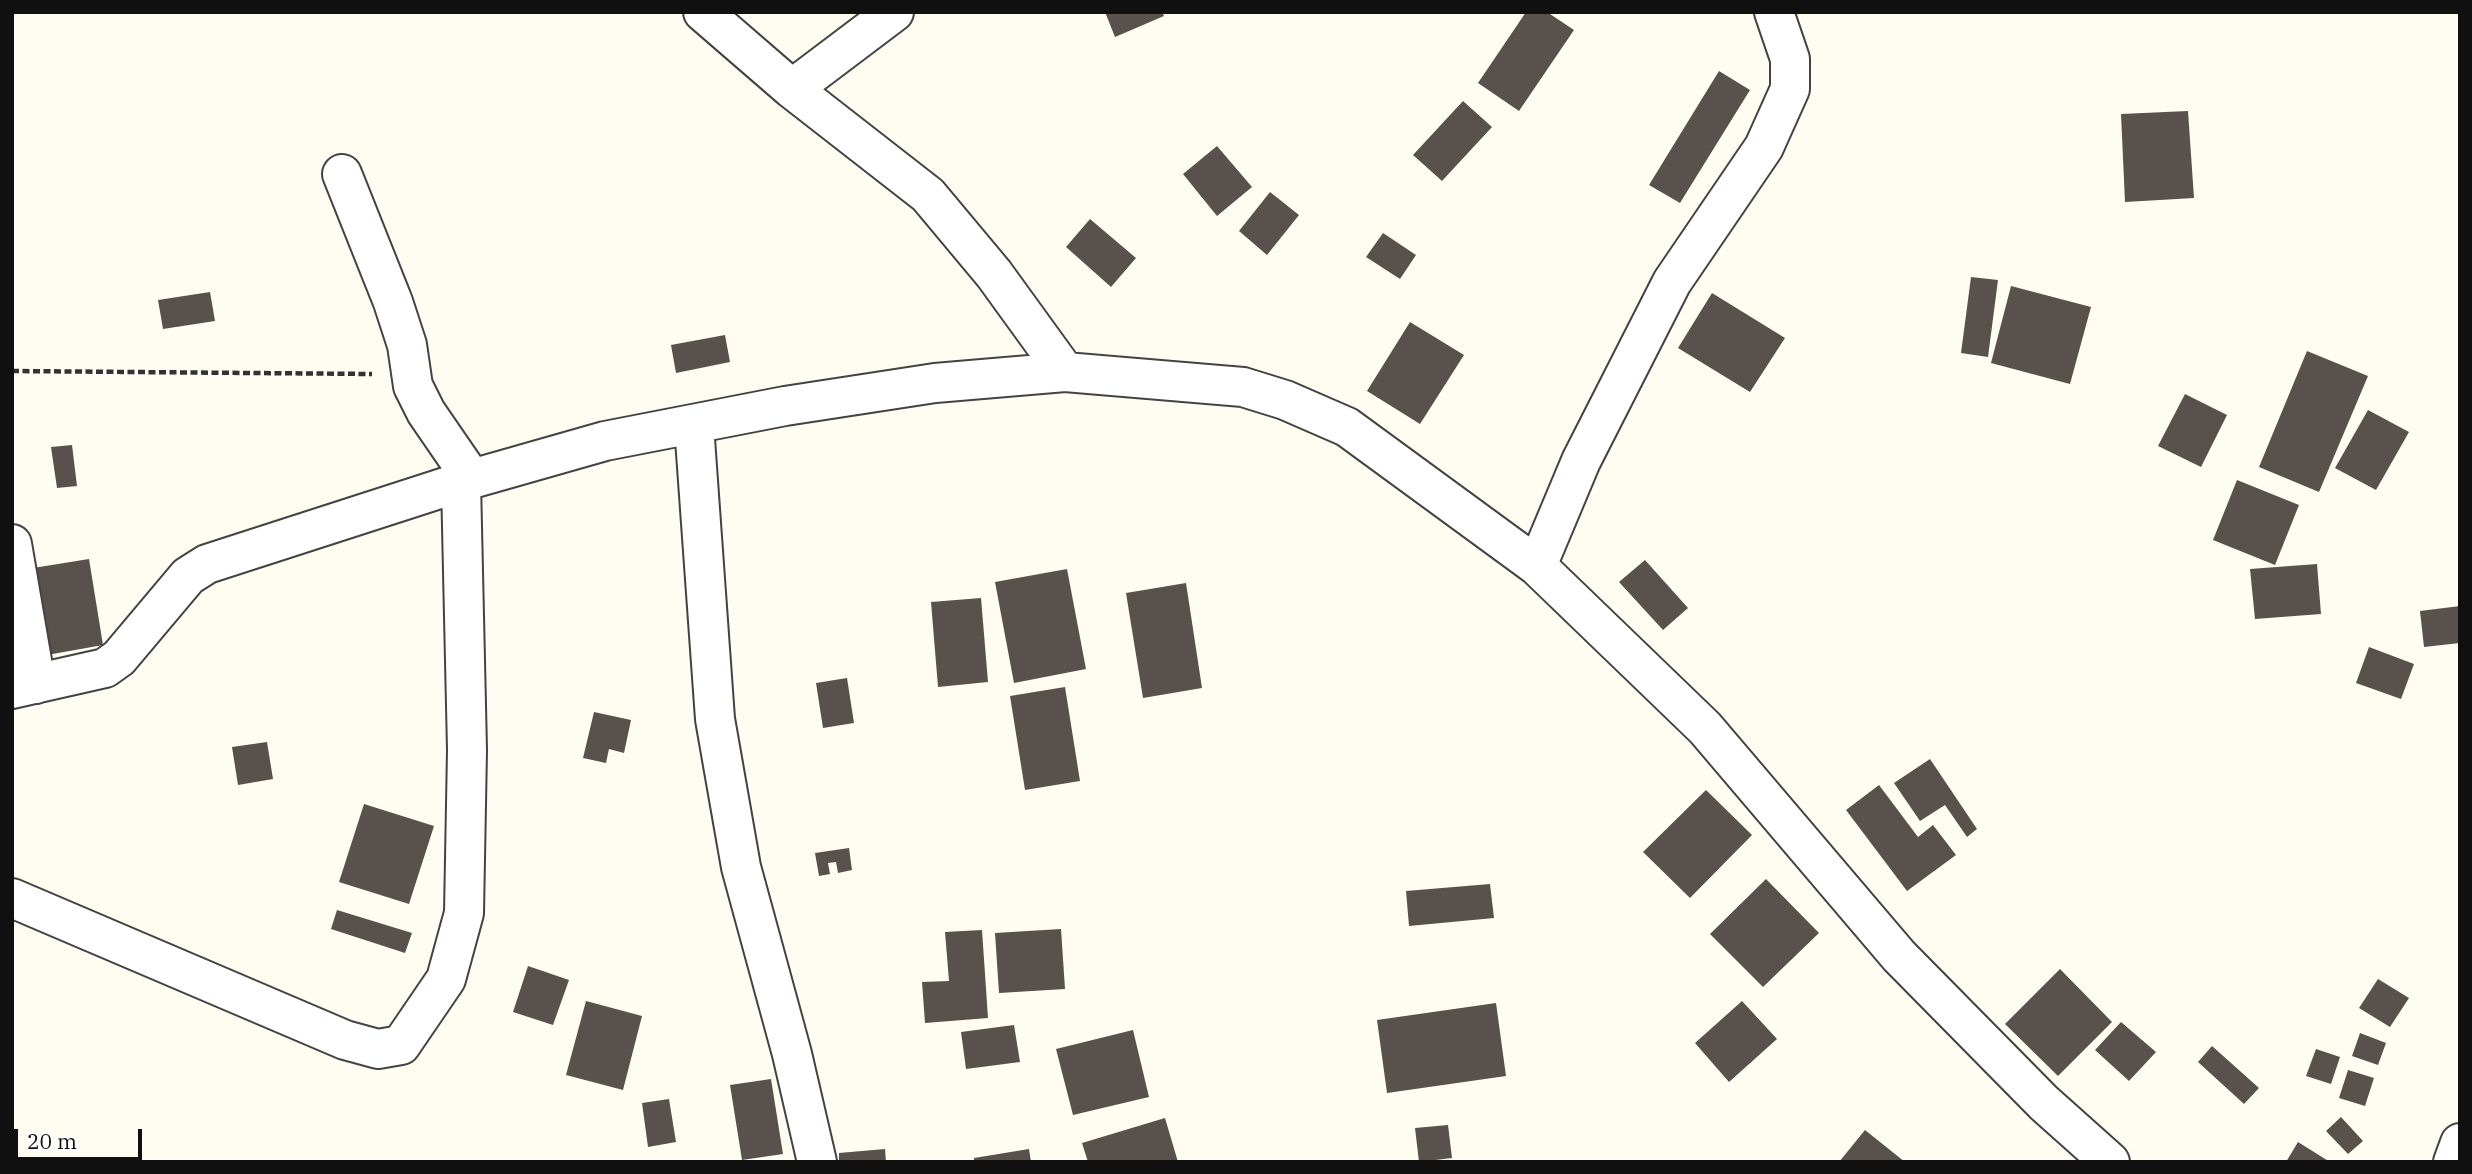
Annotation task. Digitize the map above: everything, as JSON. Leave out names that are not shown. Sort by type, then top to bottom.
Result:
[{"type":"street","points":[[702,12],[792,89],[928,195],[994,274],[1065,372]]},
{"type":"street","points":[[792,89],[894,12]]},
{"type":"street","points":[[1537,566],[1581,461],[1672,282],[1764,147],[1790,89],[1790,59],[1774,12]]},
{"type":"street","points":[[12,898],[345,1040],[379,1049],[401,1045],[446,979],[464,913],[467,480],[413,386],[407,345],[393,302],[342,174]]},
{"type":"street","points":[[12,544],[24,686],[105,668],[119,659],[188,576],[207,564],[467,480],[605,441],[785,406],[935,383],[1065,372],[1243,387],[1285,400],[1347,427],[1537,566],[1705,728],[1899,956],[2044,1103],[2110,1162]]},
{"type":"street","points":[[694,425],[715,719],[741,867],[792,1054],[817,1162]]},
{"type":"street","points":[[2452,1162],[2460,1143]]},
{"type":"path","points":[[12,371],[371,374],[413,386]]},
{"type":"building","points":[[1105,12],[1162,12],[1164,16],[1115,37]]},
{"type":"building","points":[[1526,12],[1547,12],[1574,30],[1519,111],[1478,83]]},
{"type":"building","points":[[1719,71],[1750,90],[1680,203],[1649,185]]},
{"type":"building","points":[[1463,101],[1492,127],[1442,181],[1413,155]]},
{"type":"building","points":[[2188,111],[2194,198],[2125,202],[2121,114]]},
{"type":"building","points":[[1217,146],[1252,187],[1217,216],[1183,174]]},
{"type":"building","points":[[1270,192],[1299,215],[1267,255],[1239,231]]},
{"type":"building","points":[[1090,219],[1136,258],[1111,287],[1066,247]]},
{"type":"building","points":[[1383,233],[1416,255],[1400,279],[1366,257]]},
{"type":"building","points":[[1971,277],[1998,280],[1988,357],[1961,353]]},
{"type":"building","points":[[2011,286],[2091,307],[2070,384],[1991,363]]},
{"type":"building","points":[[210,292],[215,321],[163,329],[158,300]]},
{"type":"building","points":[[1712,293],[1785,338],[1750,392],[1678,348]]},
{"type":"building","points":[[1410,322],[1464,355],[1420,424],[1367,391]]},
{"type":"building","points":[[725,335],[730,362],[676,373],[671,345]]},
{"type":"building","points":[[2307,351],[2368,376],[2319,492],[2259,467]]},
{"type":"building","points":[[2185,394],[2227,415],[2201,467],[2158,446]]},
{"type":"building","points":[[2368,410],[2409,432],[2376,490],[2335,468]]},
{"type":"building","points":[[72,445],[77,486],[57,488],[51,447]]},
{"type":"building","points":[[2237,480],[2299,505],[2275,565],[2213,540]]},
{"type":"building","points":[[89,559],[103,645],[47,655],[33,568]]},
{"type":"building","points":[[1645,560],[1688,608],[1663,630],[1619,582]]},
{"type":"building","points":[[2317,564],[2321,614],[2255,619],[2250,569]]},
{"type":"building","points":[[1067,569],[1086,669],[1014,683],[995,582]]},
{"type":"building","points":[[1186,583],[1202,688],[1143,698],[1126,593]]},
{"type":"building","points":[[981,598],[988,682],[938,687],[931,602]]},
{"type":"building","points":[[2460,606],[2460,643],[2424,647],[2420,611]]},
{"type":"building","points":[[2369,647],[2414,664],[2401,699],[2356,683]]},
{"type":"building","points":[[847,678],[854,723],[823,728],[816,683]]},
{"type":"building","points":[[1065,687],[1080,781],[1025,790],[1010,696]]},
{"type":"building","points":[[594,712],[631,720],[624,753],[609,749],[606,763],[583,758]]},
{"type":"building","points":[[267,742],[273,779],[238,785],[232,747]]},
{"type":"building","points":[[1930,759],[1977,829],[1967,837],[1945,805],[1920,821],[1894,783]]},
{"type":"building","points":[[1879,785],[1918,837],[1933,825],[1956,855],[1907,891],[1846,810]]},
{"type":"building","points":[[1706,790],[1752,835],[1690,898],[1643,852]]},
{"type":"building","points":[[364,804],[434,826],[409,904],[339,882]]},
{"type":"building","points":[[849,848],[852,870],[838,873],[836,862],[828,863],[830,874],[819,876],[815,853]]},
{"type":"building","points":[[1766,879],[1819,933],[1763,987],[1710,934]]},
{"type":"building","points":[[1490,884],[1494,918],[1409,926],[1406,891]]},
{"type":"building","points":[[337,910],[412,933],[405,953],[331,929]]},
{"type":"building","points":[[1061,929],[1065,989],[999,993],[995,933]]},
{"type":"building","points":[[982,930],[988,1018],[925,1023],[922,982],[949,981],[945,932]]},
{"type":"building","points":[[528,966],[569,980],[553,1025],[513,1012]]},
{"type":"building","points":[[2060,969],[2112,1022],[2058,1076],[2005,1024]]},
{"type":"building","points":[[2378,979],[2409,998],[2390,1027],[2359,1008]]},
{"type":"building","points":[[586,1001],[642,1016],[623,1090],[566,1075]]},
{"type":"building","points":[[1742,1001],[1777,1039],[1729,1082],[1695,1043]]},
{"type":"building","points":[[1496,1003],[1506,1076],[1387,1093],[1377,1020]]},
{"type":"building","points":[[2121,1022],[2156,1052],[2129,1081],[2095,1050]]},
{"type":"building","points":[[1014,1025],[1020,1062],[966,1069],[961,1032]]},
{"type":"building","points":[[1133,1030],[1149,1097],[1073,1115],[1056,1049]]},
{"type":"building","points":[[2360,1033],[2386,1043],[2378,1065],[2352,1056]]},
{"type":"building","points":[[2212,1046],[2259,1088],[2244,1104],[2198,1062]]},
{"type":"building","points":[[2316,1049],[2340,1057],[2331,1084],[2306,1076]]},
{"type":"building","points":[[2348,1070],[2374,1078],[2365,1106],[2339,1098]]},
{"type":"building","points":[[771,1079],[783,1154],[742,1160],[730,1085]]},
{"type":"building","points":[[669,1099],[676,1142],[648,1147],[642,1103]]},
{"type":"building","points":[[2341,1117],[2363,1141],[2348,1154],[2326,1131]]},
{"type":"building","points":[[1165,1118],[1178,1162],[1088,1162],[1082,1143]]},
{"type":"building","points":[[1448,1125],[1452,1158],[1419,1162],[1415,1128]]},
{"type":"building","points":[[1865,1130],[1905,1162],[1839,1162]]},
{"type":"building","points":[[2298,1142],[2330,1162],[2286,1162]]},
{"type":"building","points":[[885,1149],[886,1162],[839,1162],[839,1153]]},
{"type":"building","points":[[1029,1149],[1031,1162],[974,1162],[974,1158]]}]
